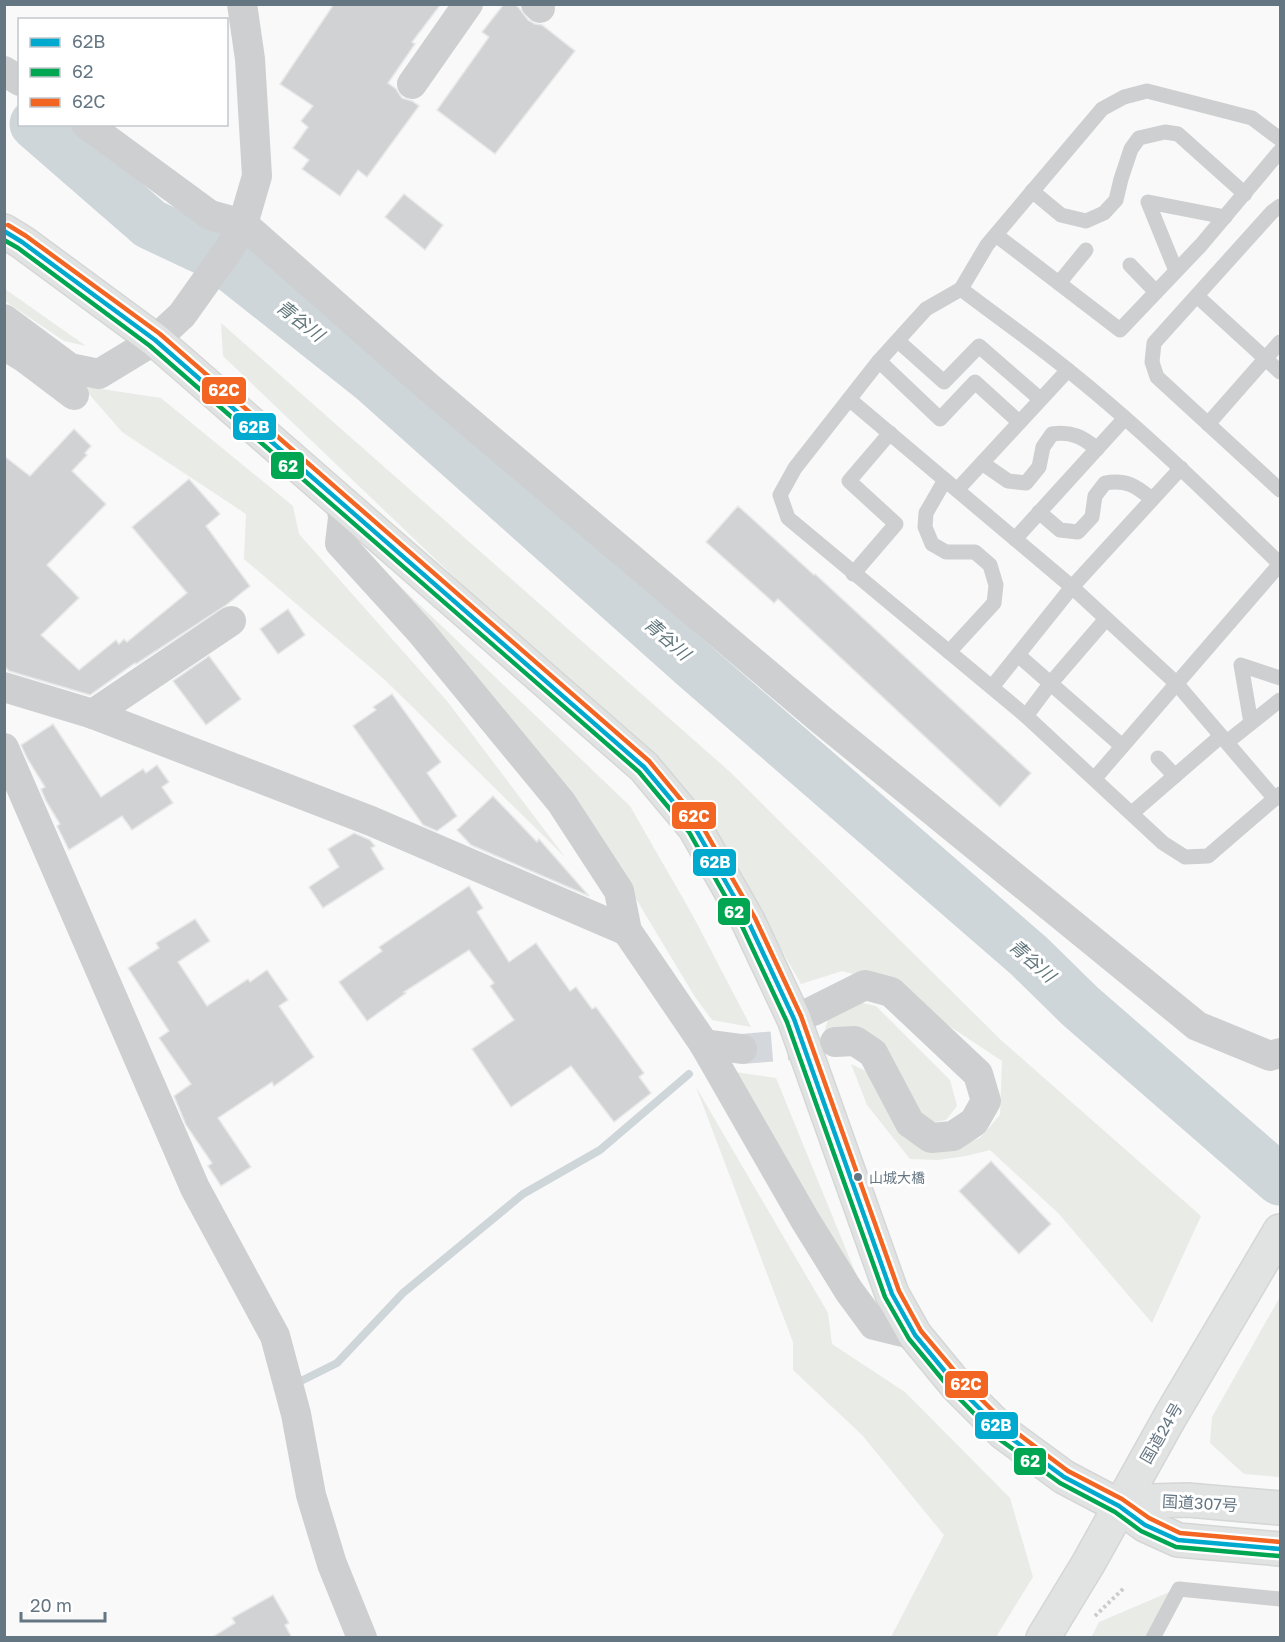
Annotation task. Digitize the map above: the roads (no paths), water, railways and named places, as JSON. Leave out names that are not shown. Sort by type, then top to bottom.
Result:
[{"type":"highway","name":"国道307号","points":[[4,231],[155,340],[644,767],[695,828],[748,921],[794,1019],[892,1293],[915,1335],[957,1386],[1004,1433],[1064,1476],[1119,1506],[1145,1525],[1178,1540],[1281,1549]]},
{"type":"highway","name":"国道24号","points":[[1043,1638],[1281,1231]]},
{"type":"highway","name":"国道307号","points":[[1119,1506],[1151,1501],[1187,1500],[1281,1508]]},
{"type":"street","points":[[4,319],[70,368],[99,374],[155,340],[182,315],[236,236],[257,176],[250,59],[242,4]]},
{"type":"street","points":[[412,84],[468,4]]},
{"type":"street","points":[[4,71],[18,80]]},
{"type":"street","points":[[89,126],[210,215],[427,386],[810,711],[1197,1026],[1270,1056],[1281,1053]]},
{"type":"street","points":[[4,345],[74,394]]},
{"type":"street","points":[[341,502],[343,518],[340,543],[421,632],[561,802],[619,891],[627,931],[704,1044],[805,1220],[849,1291],[874,1325],[915,1335]]},
{"type":"street","points":[[93,714],[231,621]]},
{"type":"street","points":[[4,687],[93,714],[371,821],[627,931]]},
{"type":"street","points":[[4,748],[195,1188],[275,1336],[296,1414],[311,1495],[332,1564],[362,1638]]},
{"type":"street","points":[[794,1019],[865,985],[891,992],[978,1074],[986,1101],[974,1122],[953,1136],[931,1138],[910,1123],[873,1053],[855,1041],[836,1042]]},
{"type":"street","points":[[704,1044],[742,1049]]},
{"type":"lane","points":[[849,399],[1072,587],[1176,683],[1224,739],[1278,796],[1208,856],[1185,857],[1163,843],[1026,716],[788,518],[780,495],[795,468],[849,399],[879,361],[926,309],[961,289],[987,245],[1102,109],[1124,97],[1147,92],[1252,118],[1281,139]]},
{"type":"lane","points":[[1032,191],[1061,215],[1086,221],[1104,213],[1116,200],[1120,179],[1131,149],[1139,138],[1165,132],[1178,134],[1245,194]]},
{"type":"lane","points":[[996,235],[1120,330],[1225,217],[1281,151]]},
{"type":"lane","points":[[1176,271],[1148,202],[1225,217]]},
{"type":"lane","points":[[1281,206],[1272,212],[1154,343],[1152,362],[1158,377],[1281,490]]},
{"type":"lane","points":[[1059,283],[1086,250]]},
{"type":"lane","points":[[1130,265],[1156,292]]},
{"type":"lane","points":[[961,289],[1068,370],[1125,418],[1281,564],[1095,778]]},
{"type":"lane","points":[[1197,296],[1281,372]]},
{"type":"lane","points":[[898,340],[944,382],[979,346],[1040,399]]},
{"type":"lane","points":[[1208,424],[1281,342]]},
{"type":"lane","points":[[879,361],[940,419],[975,382],[1019,422]]},
{"type":"lane","points":[[950,652],[994,603],[996,585],[990,565],[975,552],[946,552],[932,544],[925,527],[926,513],[951,485],[982,463],[1068,370]]},
{"type":"lane","points":[[1015,539],[1125,418]]},
{"type":"lane","points":[[982,463],[1008,481],[1026,483],[1039,467],[1043,447],[1052,434],[1064,432],[1083,437],[1097,449]]},
{"type":"lane","points":[[854,574],[896,524],[849,481],[890,433]]},
{"type":"lane","points":[[992,687],[1072,587],[1181,468]]},
{"type":"lane","points":[[1039,512],[1060,530],[1078,532],[1092,517],[1095,496],[1105,483],[1117,481],[1136,486],[1152,499]]},
{"type":"lane","points":[[1026,716],[1050,684],[1106,619]]},
{"type":"lane","points":[[1018,655],[1122,746]]},
{"type":"lane","points":[[1251,723],[1241,665],[1281,678]]},
{"type":"lane","points":[[1132,813],[1175,776],[1281,700]]},
{"type":"lane","points":[[1158,758],[1175,776]]},
{"type":"lane","points":[[1153,1638],[1179,1589],[1281,1599]]},
{"type":"waterway","name":"青谷川","points":[[37,126],[150,224],[218,256],[372,378],[696,667],[1029,956],[1080,1006],[1280,1180]]},
{"type":"waterway","points":[[293,1385],[337,1363],[403,1293],[523,1194],[600,1150],[689,1074]]},
{"type":"tunnel","points":[[742,1049],[826,1042]]},
{"type":"place","name":"山城大橋","points":[[858,1177]]}]
